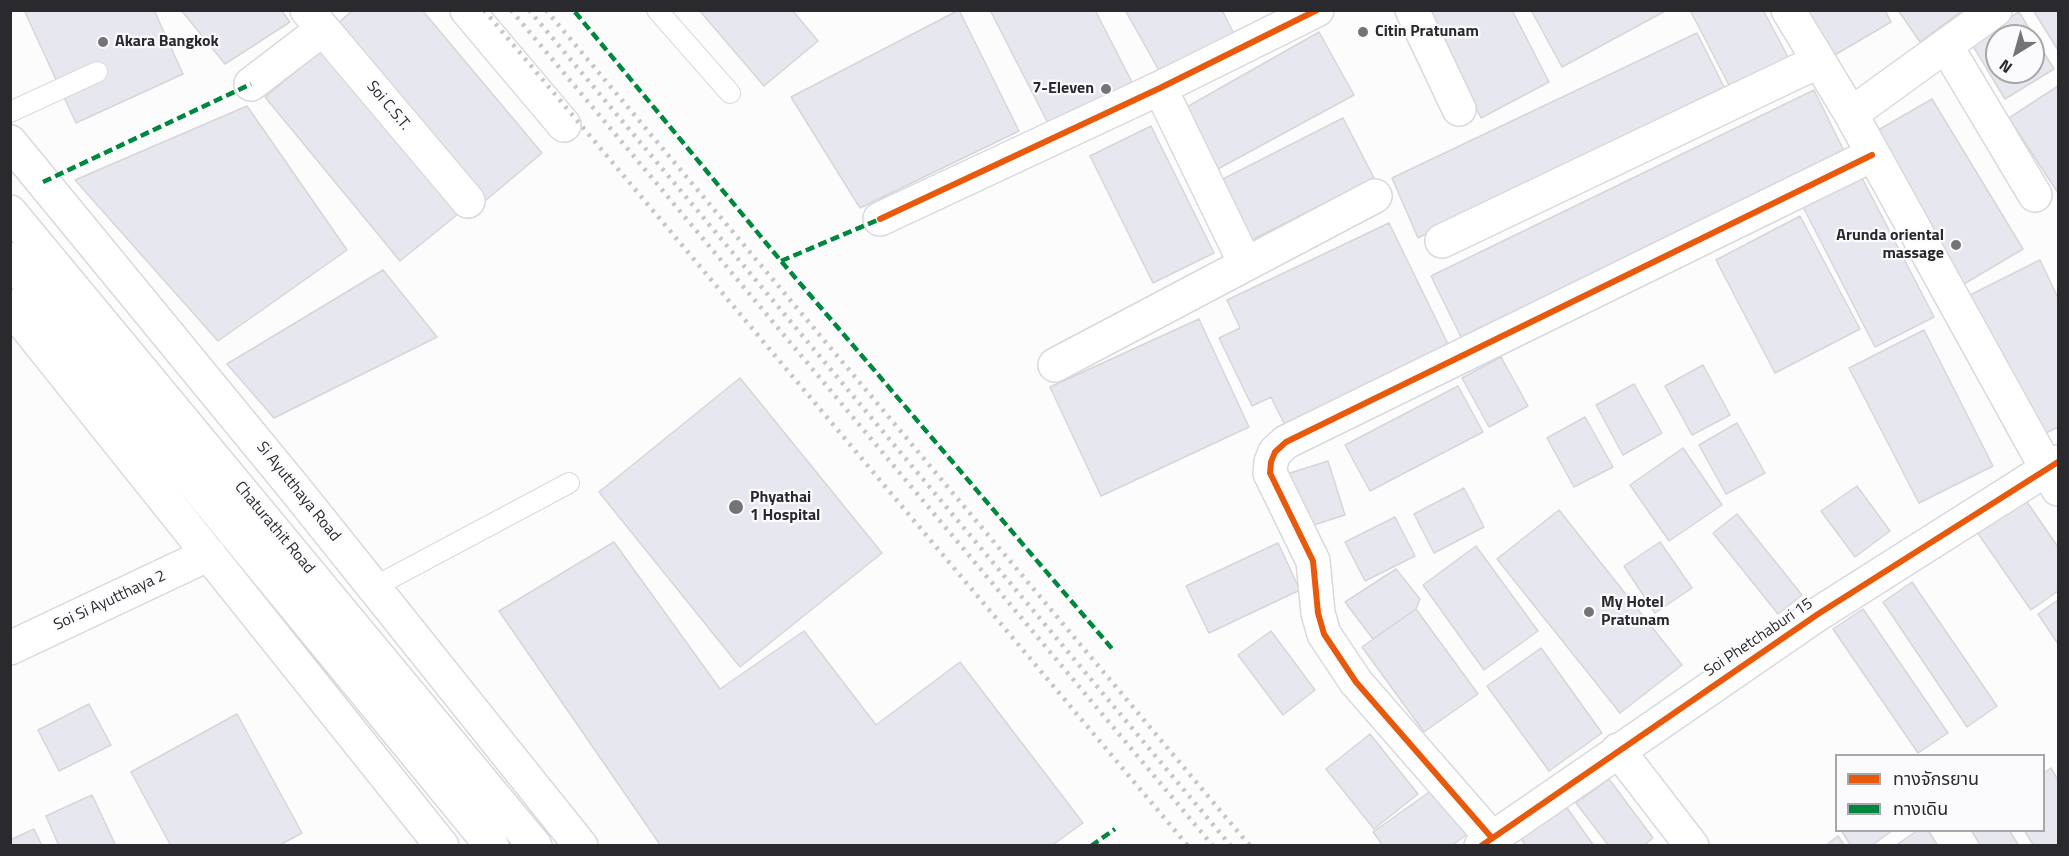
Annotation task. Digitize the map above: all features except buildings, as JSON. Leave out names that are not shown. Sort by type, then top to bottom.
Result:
[{"type":"street","points":[[467,10],[564,125]]},
{"type":"street","points":[[880,219],[1160,88],[1317,10]]},
{"type":"street","points":[[1412,10],[1459,109]]},
{"type":"street","points":[[1788,10],[1851,114],[1872,155],[2054,474]]},
{"type":"street","points":[[1851,114],[1995,10]]},
{"type":"street","points":[[251,84],[315,20]]},
{"type":"street","name":"Soi C.S.T.","points":[[315,20],[468,201]]},
{"type":"street","points":[[1946,46],[2035,195]]},
{"type":"street","points":[[1442,241],[1819,62]]},
{"type":"street","points":[[1160,88],[1245,263]]},
{"type":"street","name":"Si Ayutthaya Road","points":[[10,142],[374,587],[581,846]]},
{"type":"street","points":[[1487,842],[1356,682],[1324,634],[1318,613],[1313,561],[1270,473],[1270,462],[1275,452],[1286,442],[1872,155]]},
{"type":"street","points":[[1055,365],[1375,196]]},
{"type":"street","name":"Chaturathit Road","points":[[10,212],[535,846]]},
{"type":"street","name":"Chaturathit Road","points":[[10,259],[492,846]]},
{"type":"street","points":[[10,306],[437,844]]},
{"type":"street","name":"Soi Phetchaburi 15","points":[[1487,842],[1818,614],[2054,474]]},
{"type":"street","name":"Soi Si Ayutthaya 2","points":[[10,648],[209,554]]},
{"type":"street","points":[[1618,750],[1692,846]]},
{"type":"lane","points":[[657,10],[730,93]]},
{"type":"lane","points":[[10,112],[97,72]]},
{"type":"lane","points":[[374,587],[569,483]]},
{"type":"railway","points":[[484,10],[1188,846]]},
{"type":"railway","points":[[511,10],[1213,846]]},
{"type":"railway","points":[[529,10],[1231,846]]},
{"type":"railway","points":[[546,10],[1250,846]]},
{"type":"marked path","points":[[575,12],[781,261],[1114,651]]},
{"type":"marked path","points":[[43,182],[251,84]]},
{"type":"marked path","points":[[781,261],[880,219]]},
{"type":"marked path","points":[[1091,846],[1115,829]]},
{"type":"cycle path","points":[[880,219],[1160,88],[1317,10]]},
{"type":"cycle path","points":[[1492,838],[1356,682],[1324,634],[1318,613],[1313,561],[1270,473],[1275,452],[1286,442],[1872,155]]},
{"type":"cycle path","points":[[1481,846],[1818,614],[2058,462]]},
{"type":"place","name":"Citin Pratunam","points":[[1363,32]]},
{"type":"place","name":"Akara Bangkok","points":[[103,42]]},
{"type":"place","name":"7-Eleven","points":[[1106,89]]},
{"type":"place","name":"Arunda oriental massage","points":[[1956,245]]},
{"type":"place","name":"Phyathai 1 Hospital","points":[[736,507]]},
{"type":"place","name":"My Hotel Pratunam","points":[[1589,612]]}]
